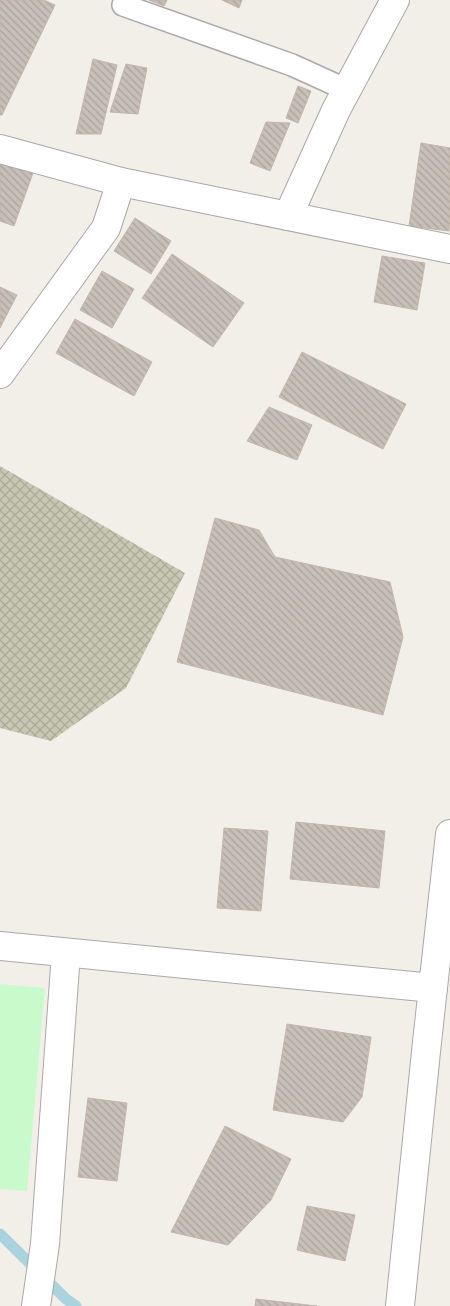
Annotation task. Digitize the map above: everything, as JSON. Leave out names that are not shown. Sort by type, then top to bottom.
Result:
[{"type":"street","points":[[288,216],[336,110],[395,0]]},
{"type":"street","points":[[0,149],[122,182],[450,249]]},
{"type":"street","points":[[0,374],[106,228],[122,182]]},
{"type":"street","points":[[400,1306],[441,988],[450,834]]},
{"type":"street","points":[[0,946],[441,988]]},
{"type":"street","points":[[37,1302],[45,1244],[66,953]]},
{"type":"lane","points":[[123,5],[292,65],[347,90]]},
{"type":"shaded area","points":[[0,466],[185,573],[126,688],[51,741],[0,728]]},
{"type":"green space","points":[[0,984],[45,988],[27,1191],[0,1189]]},
{"type":"building","points":[[0,0],[44,0],[55,5],[2,115],[0,115]]},
{"type":"building","points":[[149,0],[167,0],[164,6]]},
{"type":"building","points":[[222,0],[242,0],[239,8]]},
{"type":"building","points":[[93,59],[117,65],[101,134],[76,134]]},
{"type":"building","points":[[126,64],[147,68],[138,114],[110,112]]},
{"type":"building","points":[[298,86],[311,91],[298,123],[286,118]]},
{"type":"building","points":[[266,122],[290,123],[270,171],[250,163]]},
{"type":"building","points":[[421,143],[450,148],[449,231],[409,226]]},
{"type":"building","points":[[0,161],[33,173],[14,226],[0,221]]},
{"type":"building","points":[[135,218],[171,241],[151,274],[114,251]]},
{"type":"building","points":[[172,254],[244,303],[213,347],[142,298]]},
{"type":"building","points":[[382,256],[425,263],[417,310],[374,302]]},
{"type":"building","points":[[102,271],[134,289],[112,328],[80,310]]},
{"type":"building","points":[[0,287],[17,295],[0,328]]},
{"type":"building","points":[[75,319],[152,362],[134,396],[56,353]]},
{"type":"building","points":[[302,352],[406,404],[383,449],[279,397]]},
{"type":"building","points":[[269,407],[312,425],[297,460],[247,441]]},
{"type":"building","points":[[215,518],[259,530],[275,557],[390,582],[403,637],[383,715],[177,662]]},
{"type":"building","points":[[296,822],[385,831],[379,888],[290,879]]},
{"type":"building","points":[[224,828],[268,831],[261,911],[217,908]]},
{"type":"building","points":[[287,1024],[371,1037],[362,1097],[343,1122],[273,1110]]},
{"type":"building","points":[[88,1098],[127,1103],[117,1181],[78,1177]]},
{"type":"building","points":[[225,1126],[291,1159],[271,1200],[228,1245],[171,1232]]},
{"type":"building","points":[[307,1206],[355,1215],[345,1261],[297,1250]]},
{"type":"building","points":[[256,1299],[317,1306],[255,1306]]},
{"type":"waterway","points":[[0,1234],[66,1299],[76,1306]]}]
